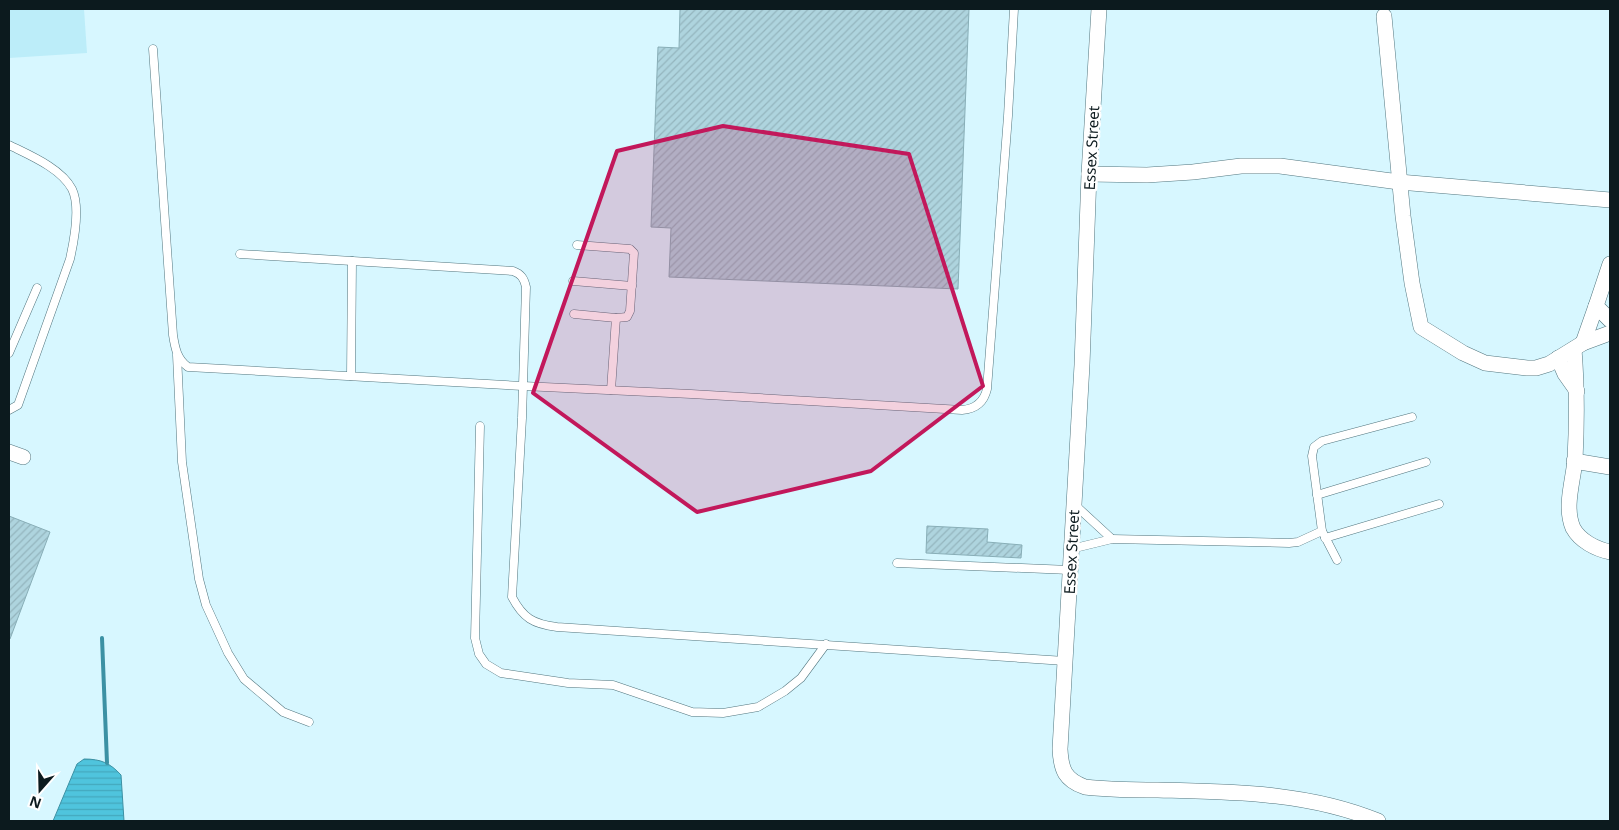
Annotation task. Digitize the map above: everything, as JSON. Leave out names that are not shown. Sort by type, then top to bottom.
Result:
[{"type":"street","name":"Essex Street","points":[[1098,9],[1089,174],[1082,365],[1060,760],[1063,770],[1067,777],[1078,785],[1086,787],[1300,798],[1341,808],[1378,821]]},
{"type":"street","points":[[1384,16],[1399,182],[1412,283],[1421,327],[1463,353],[1485,363],[1536,368],[1549,364],[1579,346],[1610,333]]},
{"type":"street","points":[[1089,174],[1147,175],[1262,166],[1298,168],[1399,182],[1610,200]]},
{"type":"street","points":[[1610,264],[1596,306],[1579,346],[1574,461],[1568,512],[1574,529],[1585,542],[1599,550],[1610,552]]},
{"type":"street","points":[[1596,306],[1610,320]]},
{"type":"street","points":[[1558,358],[1565,374],[1577,391]]},
{"type":"street","points":[[1574,461],[1610,467]]},
{"type":"lane","points":[[153,49],[172,335],[181,361],[188,367],[962,410],[969,409],[984,399],[987,390],[1008,116],[1014,9]]},
{"type":"lane","points":[[9,145],[36,158],[59,175],[73,190],[76,210],[74,242],[70,259],[18,405],[9,410]]},
{"type":"lane","points":[[574,314],[616,318],[624,318],[629,315],[634,253],[630,249],[577,244]]},
{"type":"lane","points":[[240,254],[513,271],[520,274],[524,279],[526,287],[523,386],[512,596],[518,608],[525,616],[545,625],[557,626],[1065,660]]},
{"type":"lane","points":[[351,376],[352,261]]},
{"type":"lane","points":[[573,281],[632,286]]},
{"type":"lane","points":[[9,353],[37,288]]},
{"type":"lane","points":[[611,390],[616,318]]},
{"type":"lane","points":[[177,353],[182,462],[199,579],[206,605],[228,653],[244,678],[283,712],[310,722]]},
{"type":"lane","points":[[1337,560],[1323,534],[1312,456],[1314,447],[1322,441],[1412,417]]},
{"type":"lane","points":[[480,426],[475,638],[479,654],[486,664],[501,673],[568,682],[613,685],[692,712],[723,713],[758,707],[785,691],[801,678],[826,644]]},
{"type":"lane","points":[[1317,495],[1426,462]]},
{"type":"lane","points":[[1074,504],[1112,539]]},
{"type":"lane","points":[[1071,549],[1112,539],[1289,544],[1439,504]]},
{"type":"lane","points":[[897,563],[1070,570]]},
{"type":"highlighted area","points":[[723,126],[909,154],[983,386],[871,471],[697,512],[533,393],[617,151]]},
{"type":"shaded area","points":[[9,9],[84,9],[87,53],[9,58]]},
{"type":"water","points":[[84,759],[105,762],[121,775],[124,821],[53,821],[77,764]]},
{"type":"building","points":[[680,9],[969,9],[958,289],[669,277],[671,228],[651,227],[658,47],[679,48]]},
{"type":"building","points":[[9,516],[50,532],[10,639],[9,639]]},
{"type":"building","points":[[927,526],[988,529],[987,542],[1022,545],[1021,558],[926,553]]},
{"type":"waterway","points":[[102,638],[107,763]]}]
